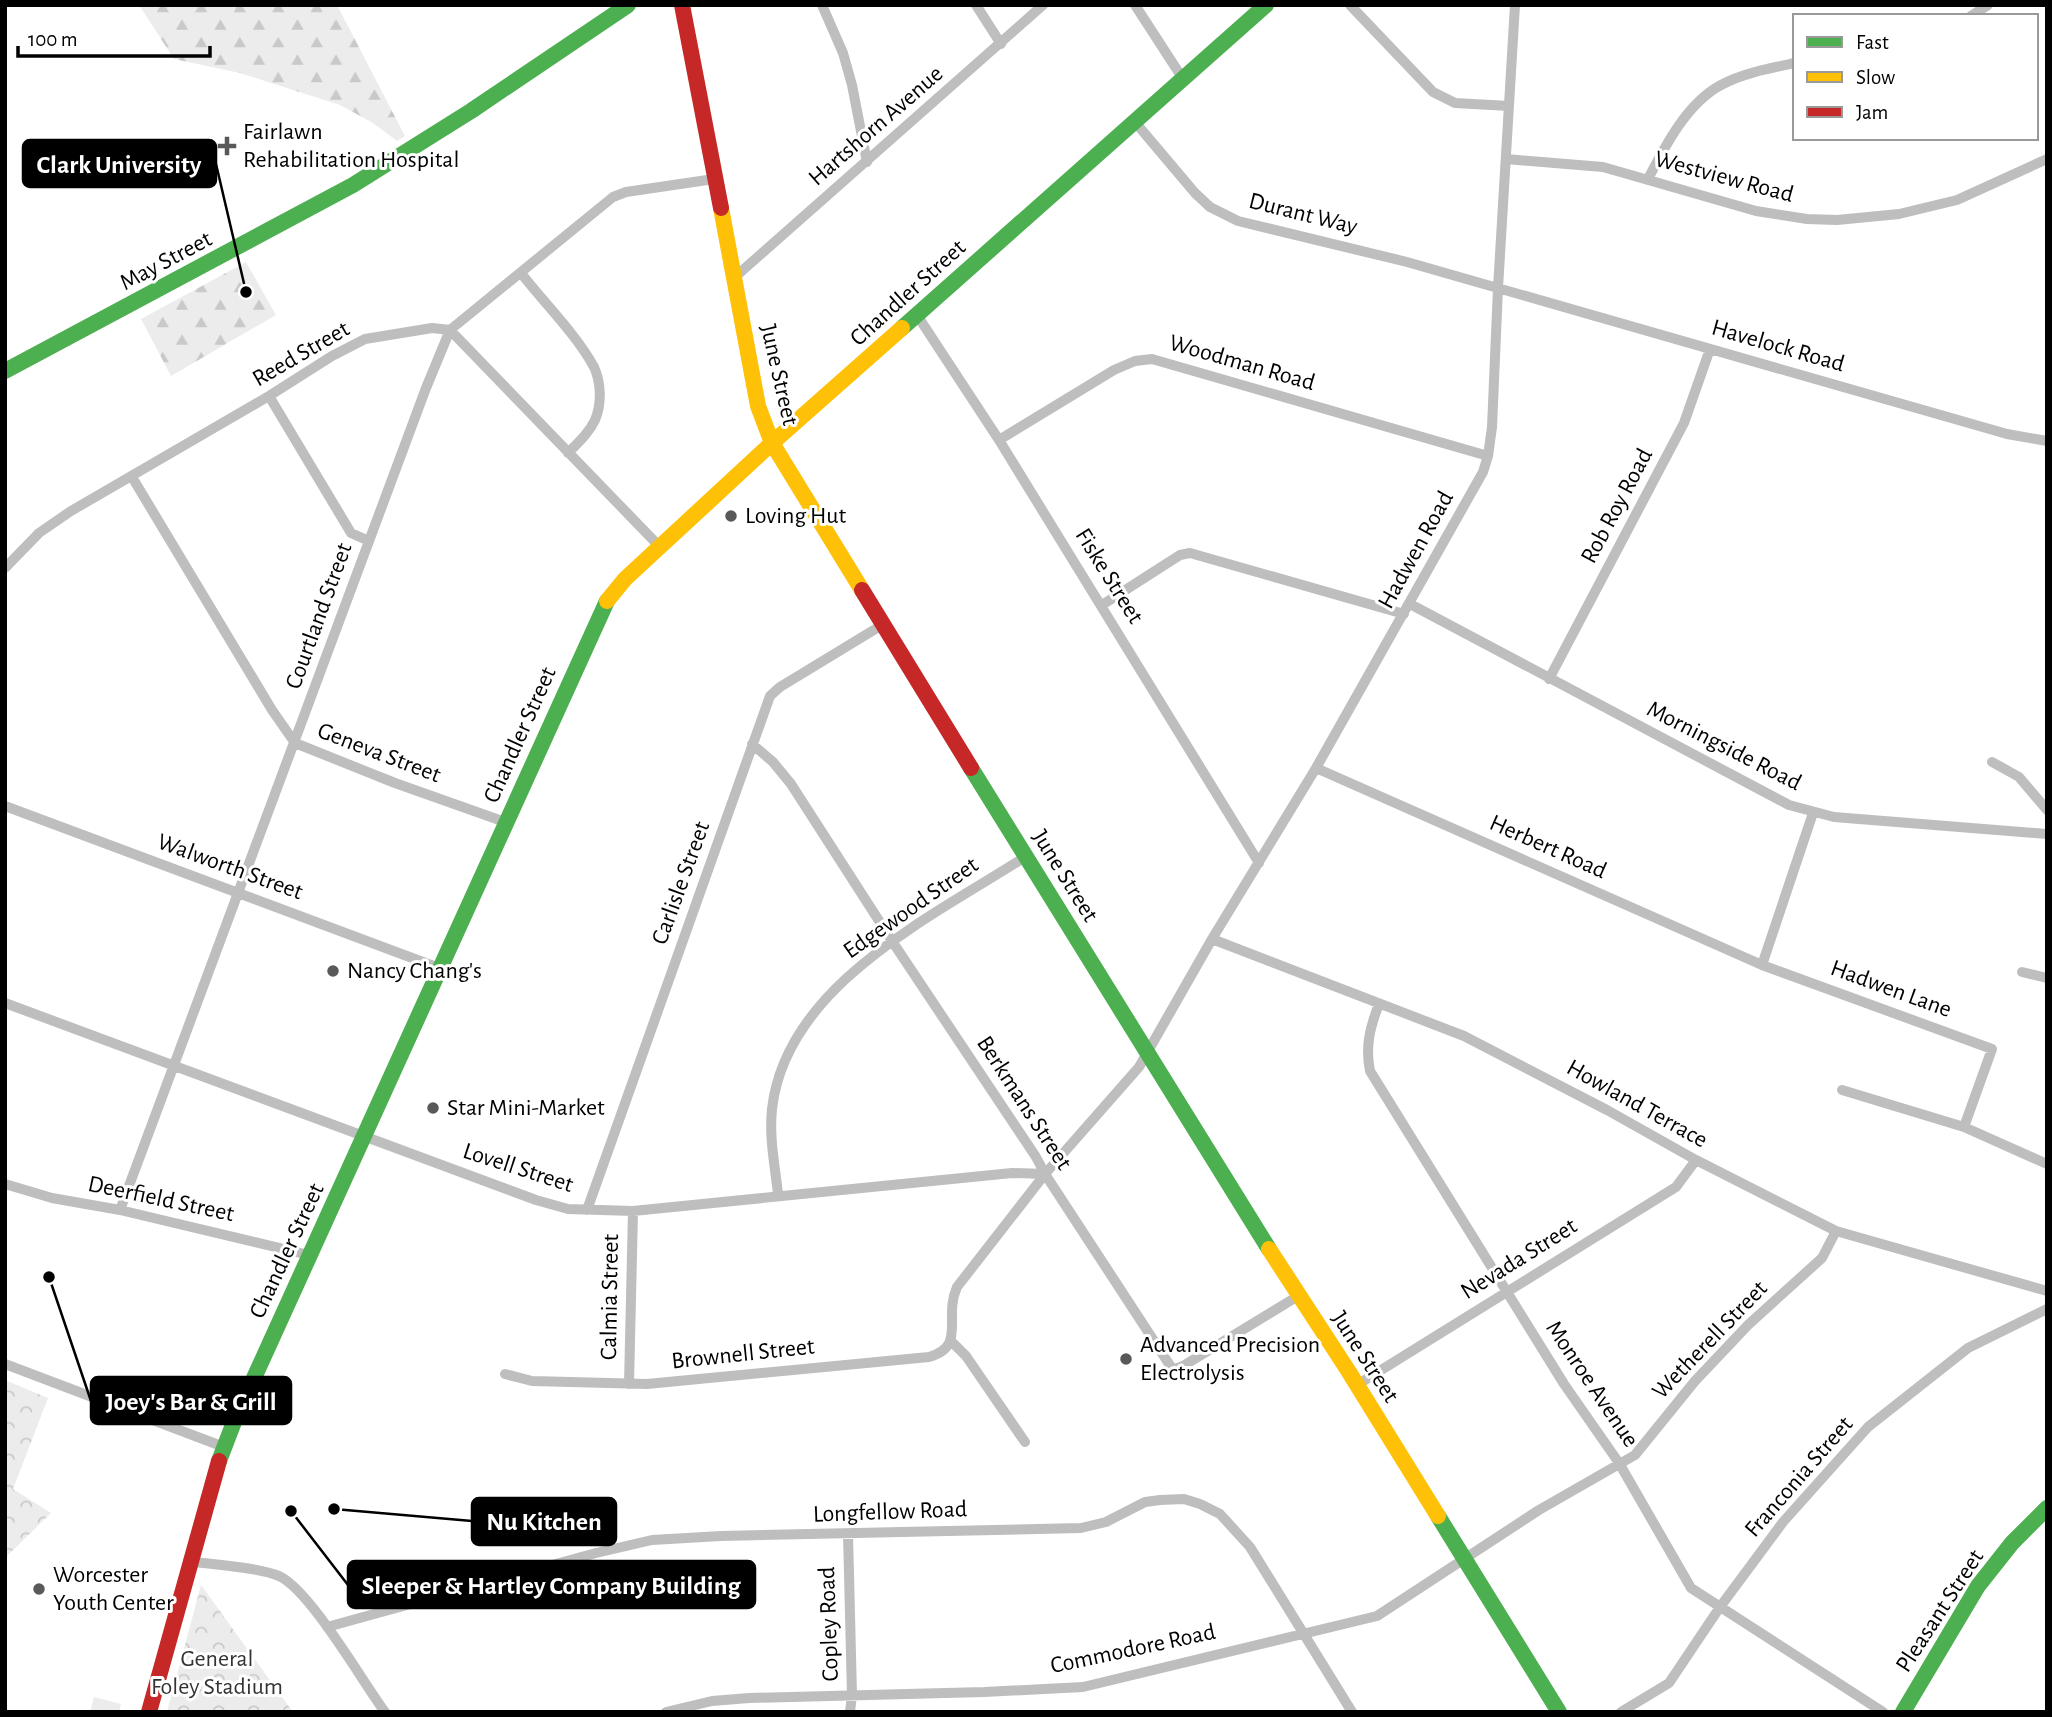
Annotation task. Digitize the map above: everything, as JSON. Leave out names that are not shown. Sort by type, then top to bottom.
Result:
[{"type":"street","name":"May Street","points":[[5,371],[353,186],[471,111],[628,5]]},
{"type":"street","name":"June Street","points":[[682,5],[758,406],[772,443],[1025,857],[1559,1712]]},
{"type":"street","points":[[822,5],[843,53],[867,162]]},
{"type":"street","points":[[976,5],[1000,44]]},
{"type":"street","name":"Hartshorn Avenue","points":[[735,277],[1043,5]]},
{"type":"street","points":[[1135,5],[1183,79]]},
{"type":"street","name":"Chandler Street","points":[[149,1712],[188,1561],[224,1447],[607,601],[659,546],[772,443],[1266,5]]},
{"type":"street","points":[[1350,5],[1433,92],[1455,103],[1509,106]]},
{"type":"street","name":"Hadwen Road","points":[[1146,1051],[1316,768],[1477,484],[1488,456],[1492,428],[1515,5]]},
{"type":"street","points":[[1648,179],[1677,130],[1698,102],[1728,82],[1793,64]]},
{"type":"street","name":"Durant Way","points":[[1135,122],[1195,193],[1224,215],[1262,228],[1407,262],[1498,288]]},
{"type":"street","name":"Westview Road","points":[[1506,159],[1587,165],[1648,179],[1767,213],[1807,219],[1856,219],[1899,214],[1957,200],[2047,159]]},
{"type":"street","points":[[659,546],[450,330],[613,197],[626,192],[714,179]]},
{"type":"street","points":[[521,273],[584,353],[594,369],[599,385],[600,400],[596,418],[587,433],[568,453]]},
{"type":"street","name":"Havelock Road","points":[[1498,288],[2007,434],[2047,441]]},
{"type":"street","name":"Fiske Street","points":[[917,315],[1102,605],[1259,863]]},
{"type":"street","name":"Reed Street","points":[[5,568],[39,533],[52,524],[332,356],[365,340],[432,328],[450,330]]},
{"type":"street","name":"Courtland Street","points":[[120,1210],[450,330]]},
{"type":"street","name":"Rob Roy Road","points":[[1549,679],[1684,423],[1710,349]]},
{"type":"street","name":"Woodman Road","points":[[999,440],[1114,370],[1135,361],[1152,359],[1488,456]]},
{"type":"street","points":[[269,396],[351,533],[369,541]]},
{"type":"street","name":"Geneva Street","points":[[132,477],[272,710],[295,743],[395,783],[505,822]]},
{"type":"street","name":"Morningside Road","points":[[1102,605],[1180,555],[1191,553],[1407,609],[1549,679],[1789,805],[1813,813],[1862,820],[2047,834]]},
{"type":"street","name":"Carlisle Street","points":[[587,1210],[770,696],[780,687],[882,625]]},
{"type":"street","name":"Berkmans Street","points":[[752,744],[773,762],[791,783],[1168,1363],[1175,1369],[1183,1366],[1298,1296]]},
{"type":"street","points":[[1992,762],[2019,777],[2047,810]]},
{"type":"street","name":"Herbert Road","points":[[1316,768],[1762,965]]},
{"type":"street","name":"Walworth Street","points":[[5,806],[439,968]]},
{"type":"street","points":[[1762,965],[1813,813]]},
{"type":"street","name":"Edgewood Street","points":[[778,1195],[771,1136],[772,1108],[789,1054],[803,1028],[824,1000],[892,941],[1025,857]]},
{"type":"street","name":"Howland Terrace","points":[[1212,940],[1474,1041],[1696,1160],[1836,1231],[2047,1292]]},
{"type":"street","name":"Hadwen Lane","points":[[1762,965],[1992,1049],[1964,1127]]},
{"type":"street","points":[[2022,972],[2047,978]]},
{"type":"street","name":"Lovell Street","points":[[5,1003],[536,1200],[568,1209],[633,1211],[1012,1173],[1045,1174]]},
{"type":"street","name":"Monroe Avenue","points":[[1379,1004],[1368,1039],[1366,1054],[1370,1071],[1564,1384],[1619,1463],[1691,1588],[1883,1712]]},
{"type":"street","points":[[1025,1442],[966,1356],[952,1342],[950,1307],[957,1287],[1045,1174],[1139,1067],[1146,1051]]},
{"type":"street","points":[[1842,1090],[1964,1127],[2047,1164]]},
{"type":"street","name":"Nevada Street","points":[[1357,1385],[1676,1187],[1696,1160]]},
{"type":"street","name":"Deerfield Street","points":[[5,1184],[52,1198],[120,1210],[309,1255]]},
{"type":"street","name":"Calmia Street","points":[[629,1384],[633,1211]]},
{"type":"street","name":"Wetherell Street","points":[[1464,1561],[1539,1510],[1635,1455],[1695,1381],[1739,1334],[1822,1258],[1836,1231]]},
{"type":"street","name":"Franconia Street","points":[[1621,1712],[1669,1683],[1720,1607],[1783,1522],[1868,1427],[1968,1348],[2047,1309]]},
{"type":"street","name":"Brownell Street","points":[[505,1374],[532,1381],[647,1384],[929,1357],[940,1354],[952,1342]]},
{"type":"street","points":[[5,1364],[224,1447]]},
{"type":"street","name":"Longfellow Road","points":[[327,1628],[652,1540],[1081,1528],[1106,1522],[1145,1502],[1184,1499],[1214,1510],[1232,1525],[1250,1547],[1352,1712]]},
{"type":"street","name":"Pleasant Street","points":[[1903,1712],[1978,1586],[2012,1543],[2047,1507]]},
{"type":"street","name":"Copley Road","points":[[848,1534],[852,1695],[850,1712]]},
{"type":"street","points":[[188,1561],[265,1571],[282,1577],[304,1597],[385,1712]]},
{"type":"street","name":"Commodore Road","points":[[666,1712],[712,1701],[1055,1690],[1083,1686],[1377,1616],[1464,1561]]},
{"type":"green space","points":[[139,5],[337,5],[405,136],[397,141],[373,123],[340,105],[240,73],[174,59]]},
{"type":"green space","points":[[246,262],[276,315],[171,376],[141,319]]},
{"type":"green space","points":[[5,1380],[48,1398],[13,1489],[51,1513],[5,1558]]},
{"type":"green space","name":"General Foley Stadium","points":[[201,1585],[293,1712],[167,1712]]},
{"type":"green space","points":[[94,1697],[121,1704],[119,1712],[90,1712]]},
{"type":"traffic: fast","points":[[5,371],[353,185],[471,111],[628,5]]},
{"type":"traffic: fast","points":[[902,328],[1266,5]]},
{"type":"traffic: fast","points":[[219,1461],[234,1422],[607,601]]},
{"type":"traffic: fast","points":[[971,768],[1269,1249]]},
{"type":"traffic: fast","points":[[1903,1712],[1978,1586],[2012,1543],[2047,1508]]},
{"type":"traffic: fast","points":[[1438,1516],[1559,1712]]},
{"type":"traffic: slow","points":[[721,208],[758,406],[772,443],[862,590]]},
{"type":"traffic: slow","points":[[607,601],[625,579],[902,328]]},
{"type":"traffic: slow","points":[[1269,1249],[1438,1516]]},
{"type":"traffic: jam","points":[[682,5],[721,208]]},
{"type":"traffic: jam","points":[[862,590],[971,768]]},
{"type":"traffic: jam","points":[[149,1712],[219,1461]]},
{"type":"place","name":"Fairlawn Rehabilitation Hospital","points":[[227,146]]},
{"type":"place","name":"Clark University","points":[[246,292]]},
{"type":"place","name":"Loving Hut","points":[[731,516]]},
{"type":"place","name":"Nancy Chang's","points":[[333,971]]},
{"type":"place","name":"Star Mini-Market","points":[[433,1108]]},
{"type":"place","name":"Joey's Bar & Grill","points":[[49,1277]]},
{"type":"place","name":"Advanced Precision Electrolysis","points":[[1126,1359]]},
{"type":"place","name":"Nu Kitchen","points":[[334,1509]]},
{"type":"place","name":"Sleeper & Hartley Company Building","points":[[291,1511]]},
{"type":"place","name":"Worcester Youth Center","points":[[39,1589]]}]
